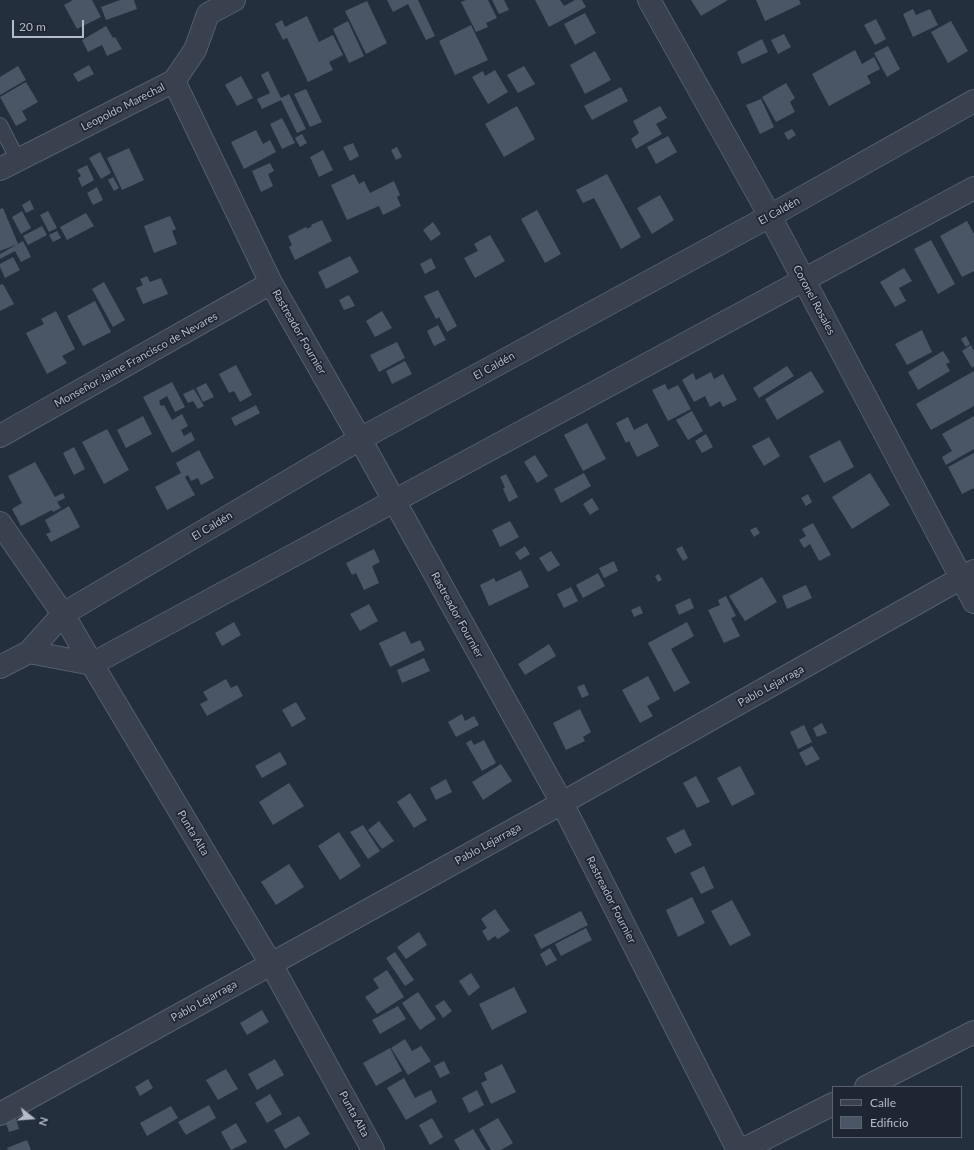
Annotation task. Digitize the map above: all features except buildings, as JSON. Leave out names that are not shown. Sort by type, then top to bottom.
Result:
[{"type":"street","name":"Leopoldo Marechal","points":[[9,165],[174,81],[195,50],[204,7],[234,0]]},
{"type":"street","name":"Coronel Rosales","points":[[649,0],[770,216],[803,279],[967,575],[974,602]]},
{"type":"street","name":"Rastreador Fournier","points":[[174,81],[271,284],[360,439],[562,803],[738,1150]]},
{"type":"street","name":"El Caldén","points":[[0,667],[29,652],[64,614],[360,439],[770,216],[974,101]]},
{"type":"street","points":[[29,652],[92,664],[393,500],[974,188]]},
{"type":"street","name":"Monseñor Jaime Francisco de Nevares","points":[[0,436],[271,284]]},
{"type":"street","name":"Punta Alta","points":[[0,523],[64,614],[92,664],[271,964],[373,1150]]},
{"type":"street","name":"Pablo Lejarraga","points":[[0,1114],[562,803],[967,575]]},
{"type":"street","points":[[868,1086],[974,1032]]},
{"type":"street","points":[[742,1150],[832,1105]]},
{"type":"lane","points":[[0,125],[9,165]]}]
